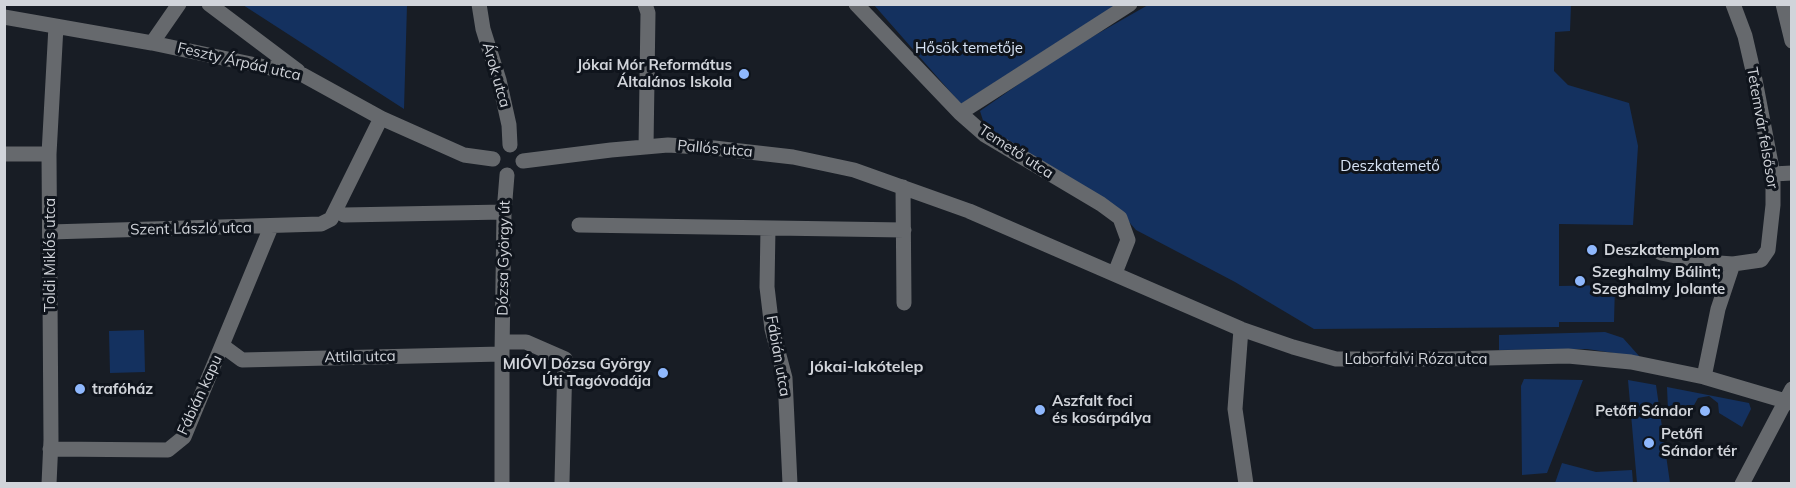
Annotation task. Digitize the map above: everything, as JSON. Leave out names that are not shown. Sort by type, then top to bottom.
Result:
[{"type":"street","points":[[152,43],[179,4]]},
{"type":"street","points":[[209,4],[303,75]]},
{"type":"street","name":"Árok utca","points":[[479,4],[483,29],[500,80],[510,129],[510,145]]},
{"type":"street","points":[[645,4],[648,13],[646,147]]},
{"type":"street","name":"Temető utca","points":[[856,4],[960,113],[985,135],[1101,204],[1120,218],[1128,240],[1114,273]]},
{"type":"street","points":[[960,113],[1130,4]]},
{"type":"street","name":"Tetemvár felsősor","points":[[1661,253],[1705,262],[1733,264],[1761,260],[1768,250],[1773,205],[1773,174],[1745,36],[1733,4]]},
{"type":"street","points":[[1783,4],[1791,41]]},
{"type":"street","name":"Feszty Árpád utca","points":[[4,17],[152,43],[303,75],[381,118],[464,155],[493,159]]},
{"type":"street","name":"Toldi Miklós utca","points":[[49,483],[49,154],[56,26]]},
{"type":"street","points":[[338,217],[381,118]]},
{"type":"street","points":[[510,145],[520,151],[523,161],[518,171],[507,175],[497,170],[493,159],[498,149],[510,145]]},
{"type":"street","name":"Pallós utca","points":[[523,161],[668,145],[793,157],[854,171],[903,187],[969,211],[1114,273]]},
{"type":"street","points":[[4,154],[49,154]]},
{"type":"street","points":[[1773,174],[1791,173]]},
{"type":"street","name":"Dózsa György út","points":[[502,483],[504,212],[507,175]]},
{"type":"street","points":[[903,187],[904,303]]},
{"type":"street","name":"Szent László utca","points":[[50,232],[271,227],[321,224],[338,217],[504,212]]},
{"type":"street","points":[[579,225],[904,230]]},
{"type":"street","name":"Fábián kapu","points":[[50,449],[168,450],[184,437],[271,227]]},
{"type":"street","name":"Fábián utca","points":[[768,228],[767,287],[772,329],[785,378],[790,483]]},
{"type":"street","points":[[1733,264],[1718,309],[1704,377],[1789,397],[1742,483]]},
{"type":"street","name":"Laborfalvi Róza utca","points":[[1114,273],[1241,329],[1336,359],[1568,356],[1631,362],[1704,377]]},
{"type":"street","points":[[1241,329],[1235,409],[1246,483]]},
{"type":"street","points":[[502,348],[526,342],[565,358],[562,482]]},
{"type":"street","name":"Attila utca","points":[[223,346],[242,360],[502,348]]},
{"type":"green space","points":[[243,5],[407,5],[404,109]]},
{"type":"green space","name":"Hősök temetője","points":[[874,5],[1116,5],[961,104]]},
{"type":"green space","name":"Deszkatemető","points":[[1148,5],[1571,5],[1570,31],[1555,32],[1554,71],[1568,85],[1629,103],[1638,146],[1633,225],[1559,224],[1559,286],[1615,285],[1614,322],[1559,322],[1559,327],[1314,329],[1235,282],[1136,230],[1122,214],[986,130],[980,111],[1062,54]]},
{"type":"green space","points":[[144,330],[145,372],[110,373],[109,331]]},
{"type":"green space","points":[[1605,332],[1623,338],[1640,357],[1587,349],[1499,350],[1499,335]]},
{"type":"green space","points":[[1524,379],[1583,380],[1547,473],[1522,475],[1521,386]]},
{"type":"green space","points":[[1628,380],[1656,385],[1670,483],[1637,483]]},
{"type":"green space","points":[[1667,387],[1749,403],[1751,409],[1742,427],[1719,413],[1718,403],[1709,396],[1698,398],[1693,407],[1668,410]]},
{"type":"green space","points":[[1562,463],[1596,472],[1632,470],[1633,483],[1555,483]]},
{"type":"place","name":"Jókai Mór Református Általános Iskola","points":[[744,74]]},
{"type":"place","name":"Deszkatemplom","points":[[1592,250]]},
{"type":"place","name":"Szeghalmy Bálint; Szeghalmy Jolante","points":[[1580,281]]},
{"type":"place","name":"MIÓVI Dózsa György Úti Tagóvodája","points":[[663,373]]},
{"type":"place","name":"trafóház","points":[[80,389]]},
{"type":"place","name":"Aszfalt foci és kosárpálya","points":[[1040,410]]},
{"type":"place","name":"Petőfi Sándor","points":[[1705,411]]},
{"type":"place","name":"Petőfi Sándor tér","points":[[1649,443]]},
{"type":"district","name":"Jókai-lakótelep","points":[[866,367]]}]
